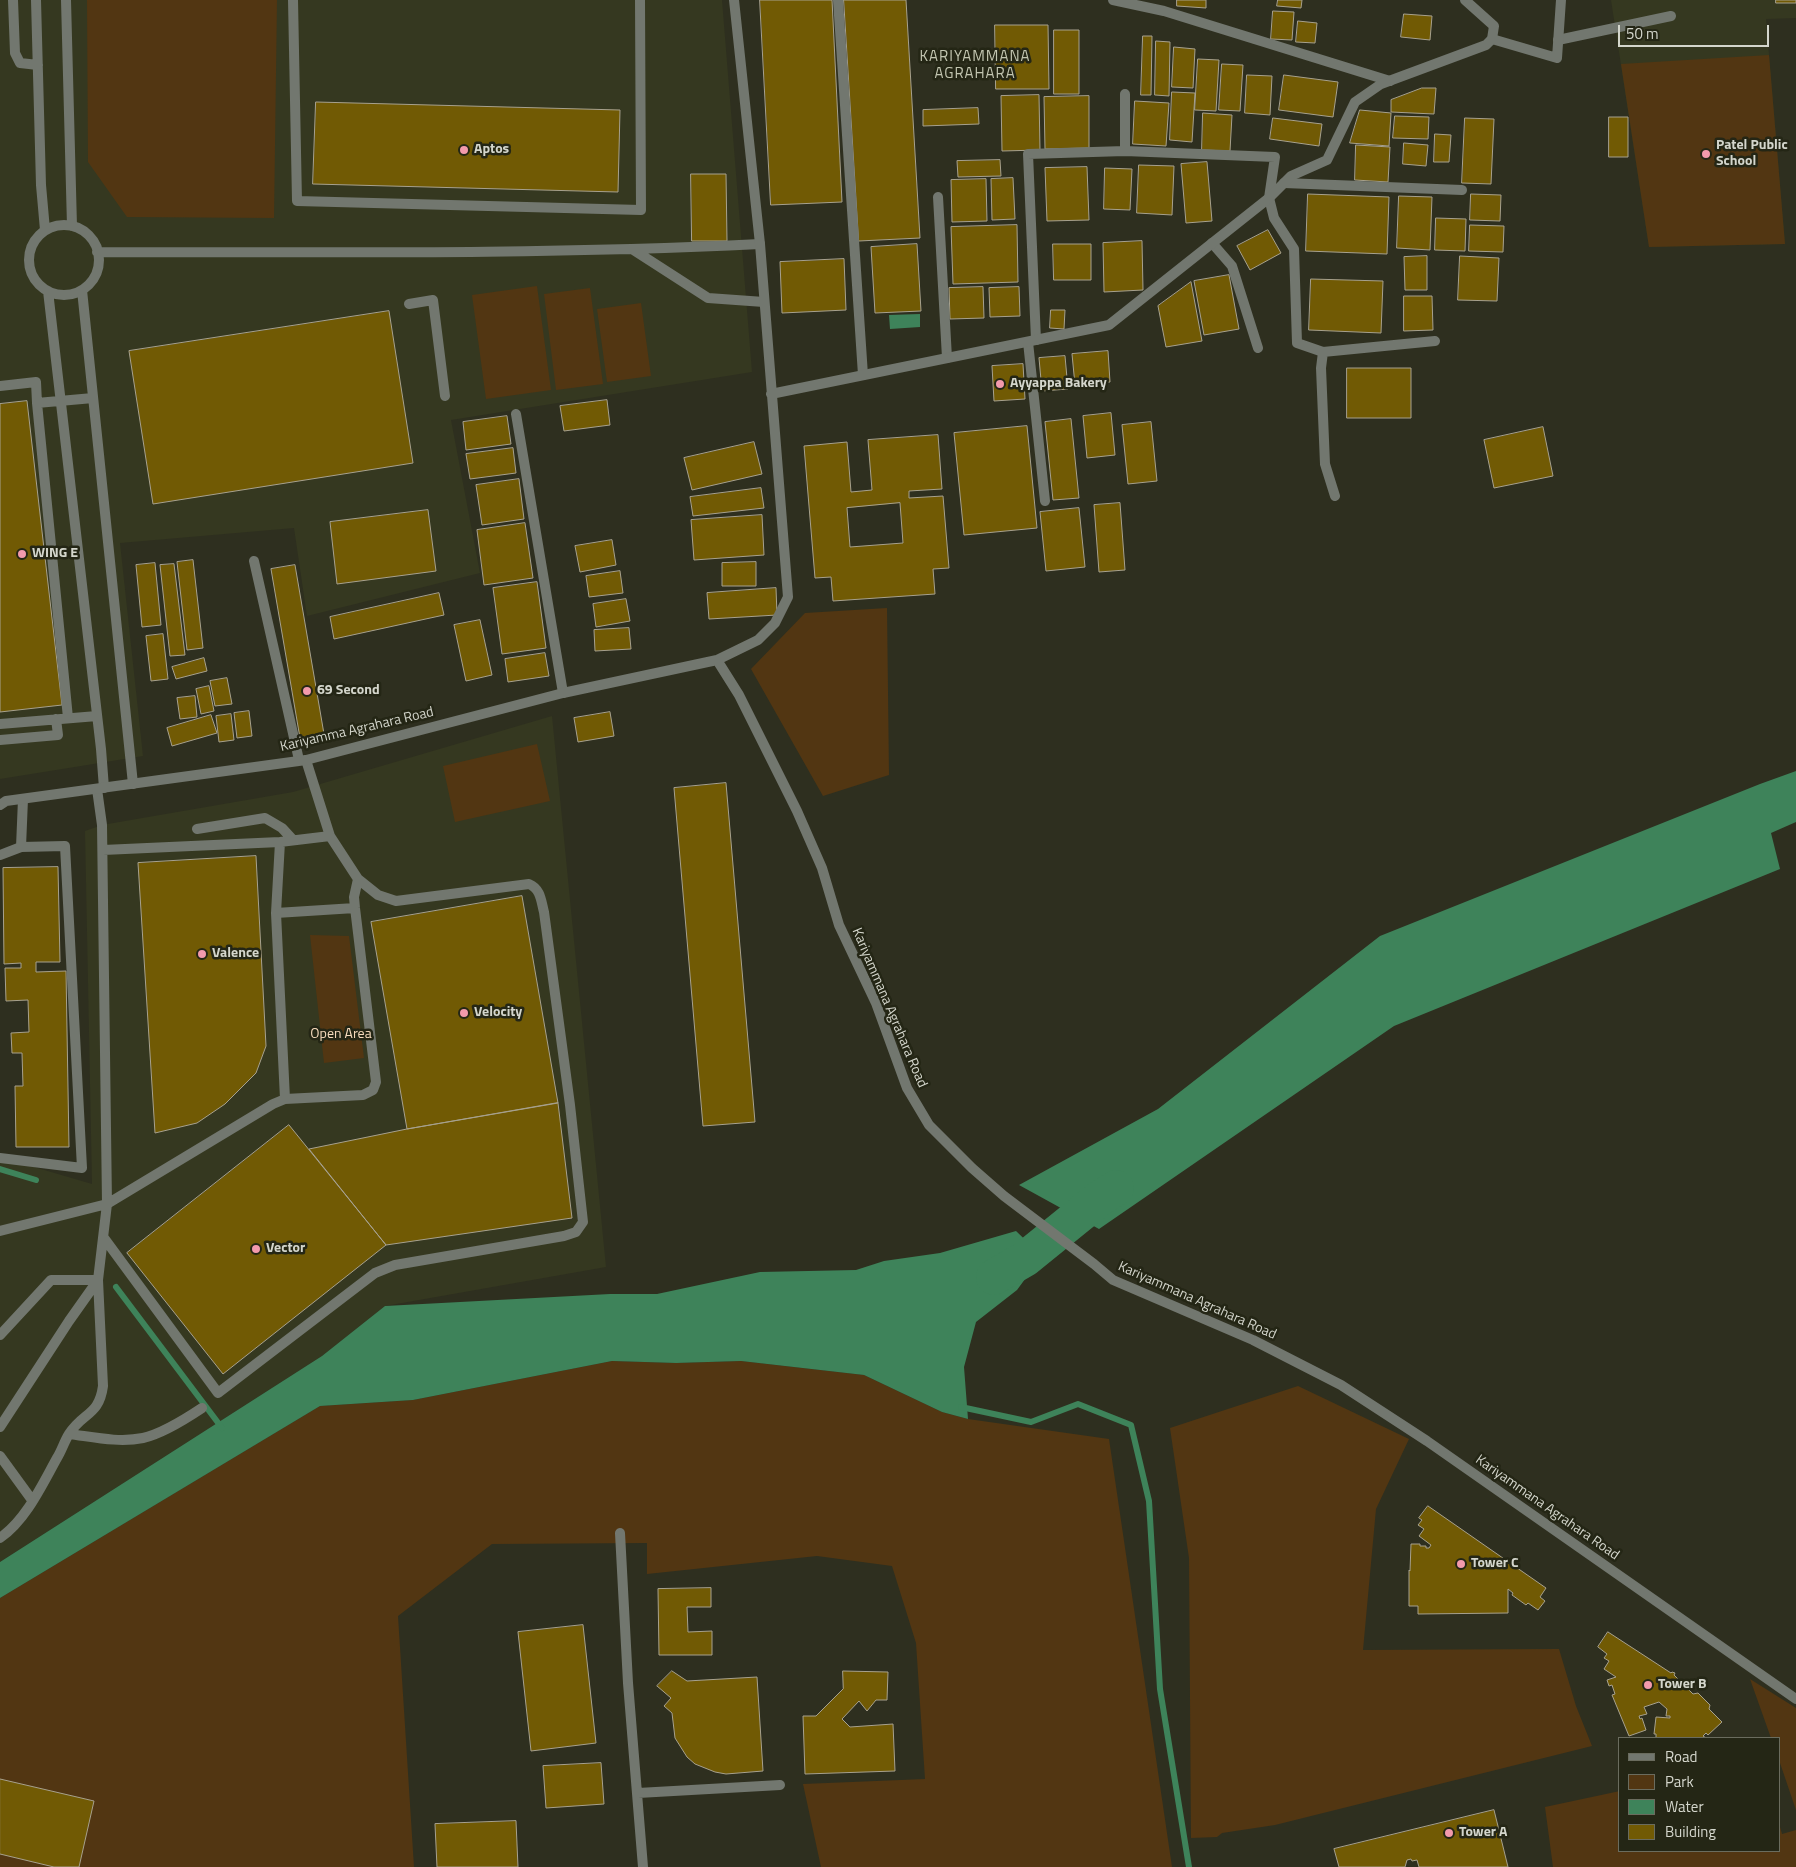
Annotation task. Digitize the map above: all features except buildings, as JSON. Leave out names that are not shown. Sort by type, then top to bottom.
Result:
[{"type":"street","points":[[13,0],[15,53],[20,63],[38,65]]},
{"type":"street","points":[[36,0],[41,185],[45,230]]},
{"type":"street","points":[[66,0],[72,226]]},
{"type":"street","points":[[293,0],[296,201],[641,210],[640,0]]},
{"type":"street","name":"Kariyamma Agrahara Road","points":[[0,805],[23,799],[302,760],[563,693],[717,660],[758,640],[775,623],[788,597],[760,244],[734,0]]},
{"type":"street","points":[[838,0],[863,375]]},
{"type":"street","points":[[1113,0],[1164,11],[1390,81]]},
{"type":"street","points":[[771,394],[1109,325],[1269,198],[1291,176],[1327,160],[1355,102],[1381,84],[1486,46],[1492,39],[1494,26],[1465,0]]},
{"type":"street","points":[[1492,39],[1557,58],[1561,0]]},
{"type":"street","points":[[1558,40],[1671,16]]},
{"type":"street","points":[[1125,94],[1125,151]]},
{"type":"street","points":[[1045,501],[1032,341],[1028,154],[1125,151],[1276,157],[1269,198],[1274,218],[1294,249],[1297,343],[1323,352],[1435,341]]},
{"type":"street","points":[[1284,182],[1462,190]]},
{"type":"street","points":[[938,197],[946,358]]},
{"type":"street","points":[[55,225],[72,226],[87,233],[92,239],[98,252],[97,271],[92,281],[82,290],[60,295],[39,286],[33,277],[29,267],[28,256],[34,241],[45,230],[55,225]]},
{"type":"street","points":[[1212,243],[1232,266],[1258,348]]},
{"type":"street","points":[[98,252],[453,252],[631,249],[760,244]]},
{"type":"street","points":[[631,249],[708,298],[764,302]]},
{"type":"street","points":[[82,290],[133,784]]},
{"type":"street","points":[[0,1538],[11,1530],[32,1500],[69,1434],[80,1421],[98,1407],[102,1399],[103,1386],[98,1280],[107,1204],[101,789],[97,716],[48,291]]},
{"type":"street","points":[[409,304],[433,300],[445,396]]},
{"type":"street","points":[[1323,352],[1321,368],[1324,464],[1335,496]]},
{"type":"street","points":[[0,386],[36,382],[68,718]]},
{"type":"street","points":[[37,403],[93,398]]},
{"type":"street","points":[[516,414],[563,693]]},
{"type":"street","points":[[104,1238],[218,1393],[375,1273],[395,1264],[564,1236],[576,1232],[583,1222],[570,1105],[545,922],[538,891],[536,887],[529,884],[396,901],[378,895],[358,879],[330,836],[302,760],[254,561]]},
{"type":"street","name":"Kariyammana Agrahara Road","points":[[717,660],[739,695],[798,811],[822,868],[839,925],[876,1003],[907,1088],[929,1125],[972,1168],[1004,1196],[1113,1280],[1253,1340],[1341,1385],[1428,1441],[1796,1699]]},
{"type":"street","points":[[0,724],[97,716]]},
{"type":"street","points":[[0,740],[58,735],[56,719]]},
{"type":"street","points":[[21,847],[23,799]]},
{"type":"street","points":[[197,829],[264,818],[282,828],[293,840]]},
{"type":"street","points":[[102,850],[280,842],[330,836]]},
{"type":"street","points":[[280,842],[276,913],[285,1099]]},
{"type":"street","points":[[0,855],[21,847],[65,846],[82,1168],[0,1158]]},
{"type":"street","points":[[0,1231],[107,1204],[273,1104],[285,1099],[363,1095],[373,1090],[376,1082],[354,897],[358,879]]},
{"type":"street","points":[[276,913],[355,908]]},
{"type":"street","points":[[0,1335],[50,1280],[98,1280]]},
{"type":"street","points":[[0,1427],[98,1280]]},
{"type":"street","points":[[69,1434],[107,1439],[142,1438],[158,1434],[202,1408]]},
{"type":"street","points":[[0,1456],[32,1500]]},
{"type":"street","points":[[620,1533],[628,1683],[643,1867]]},
{"type":"street","points":[[638,1793],[780,1785]]},
{"type":"shaded area","points":[[0,0],[722,0],[752,372],[451,420],[480,573],[307,616],[294,528],[120,543],[143,756],[0,779]]},
{"type":"shaded area","name":"Patel Public School","points":[[1611,0],[1796,0],[1796,18],[1766,19],[1785,244],[1649,247]]},
{"type":"shaded area","points":[[552,716],[606,1267],[385,1306],[322,1356],[0,1562],[0,1157],[92,1184],[85,831],[102,825],[293,792]]},
{"type":"green space","points":[[87,0],[277,0],[274,218],[127,217],[88,162]]},
{"type":"green space","name":"Patel Public School","points":[[1769,55],[1785,244],[1649,247],[1621,64]]},
{"type":"green space","points":[[537,286],[551,390],[486,399],[472,295]]},
{"type":"green space","points":[[590,288],[603,384],[556,390],[544,294]]},
{"type":"green space","points":[[641,303],[651,376],[607,382],[597,309]]},
{"type":"green space","points":[[887,608],[889,775],[823,796],[751,669],[805,613]]},
{"type":"green space","points":[[537,744],[550,801],[455,822],[443,766]]},
{"type":"green space","name":"Open Area","points":[[310,935],[349,936],[364,1058],[324,1063]]},
{"type":"green space","points":[[612,1361],[676,1363],[741,1361],[864,1375],[942,1412],[968,1419],[1109,1439],[1172,1867],[821,1867],[803,1784],[925,1779],[916,1643],[892,1566],[817,1556],[647,1574],[647,1543],[492,1544],[398,1616],[414,1867],[0,1867],[0,1598],[320,1406],[413,1400]]},
{"type":"green space","points":[[1298,1386],[1409,1439],[1376,1509],[1363,1650],[1559,1649],[1576,1706],[1592,1746],[1275,1825],[1222,1833],[1217,1837],[1191,1838],[1189,1558],[1170,1428]]},
{"type":"green space","points":[[1750,1679],[1796,1708],[1796,1810],[1781,1766],[1781,1737],[1771,1737]]},
{"type":"green space","points":[[1618,1791],[1618,1852],[1781,1852],[1781,1830],[1782,1834],[1796,1830],[1796,1867],[1553,1867],[1545,1807]]},
{"type":"water","points":[[920,314],[920,327],[890,329],[889,315]]},
{"type":"water","points":[[1796,771],[1796,822],[1771,833],[1780,869],[1394,1026],[1099,1229],[1019,1185],[1158,1109],[1380,936]]},
{"type":"water","points":[[1016,1231],[1042,1256],[1017,1290],[976,1322],[964,1367],[968,1419],[942,1412],[864,1375],[741,1361],[676,1363],[612,1361],[413,1400],[320,1406],[0,1598],[0,1562],[322,1356],[385,1306],[610,1294],[657,1294],[760,1272],[856,1270],[884,1261],[940,1253]]},
{"type":"waterway","points":[[0,1169],[36,1180]]},
{"type":"waterway","points":[[994,1277],[1025,1259],[1099,1199],[1116,1188]]},
{"type":"waterway","points":[[116,1287],[222,1428]]},
{"type":"waterway","points":[[961,1407],[1031,1422],[1078,1404],[1131,1425],[1149,1501],[1160,1689],[1189,1867]]},
{"type":"place","name":"Aptos","points":[[464,150]]},
{"type":"place","name":"Patel Public School","points":[[1706,154]]},
{"type":"place","name":"Ayyappa Bakery","points":[[1000,384]]},
{"type":"place","name":"WING E","points":[[22,554]]},
{"type":"place","name":"69 Second","points":[[307,691]]},
{"type":"place","name":"Valence","points":[[202,954]]},
{"type":"place","name":"Velocity","points":[[464,1013]]},
{"type":"place","name":"Vector","points":[[256,1249]]},
{"type":"place","name":"Tower C","points":[[1461,1564]]},
{"type":"place","name":"Tower B","points":[[1648,1685]]},
{"type":"place","name":"Tower A","points":[[1449,1833]]},
{"type":"district","name":"KARIYAMMANA AGRAHARA","points":[[975,66]]}]
